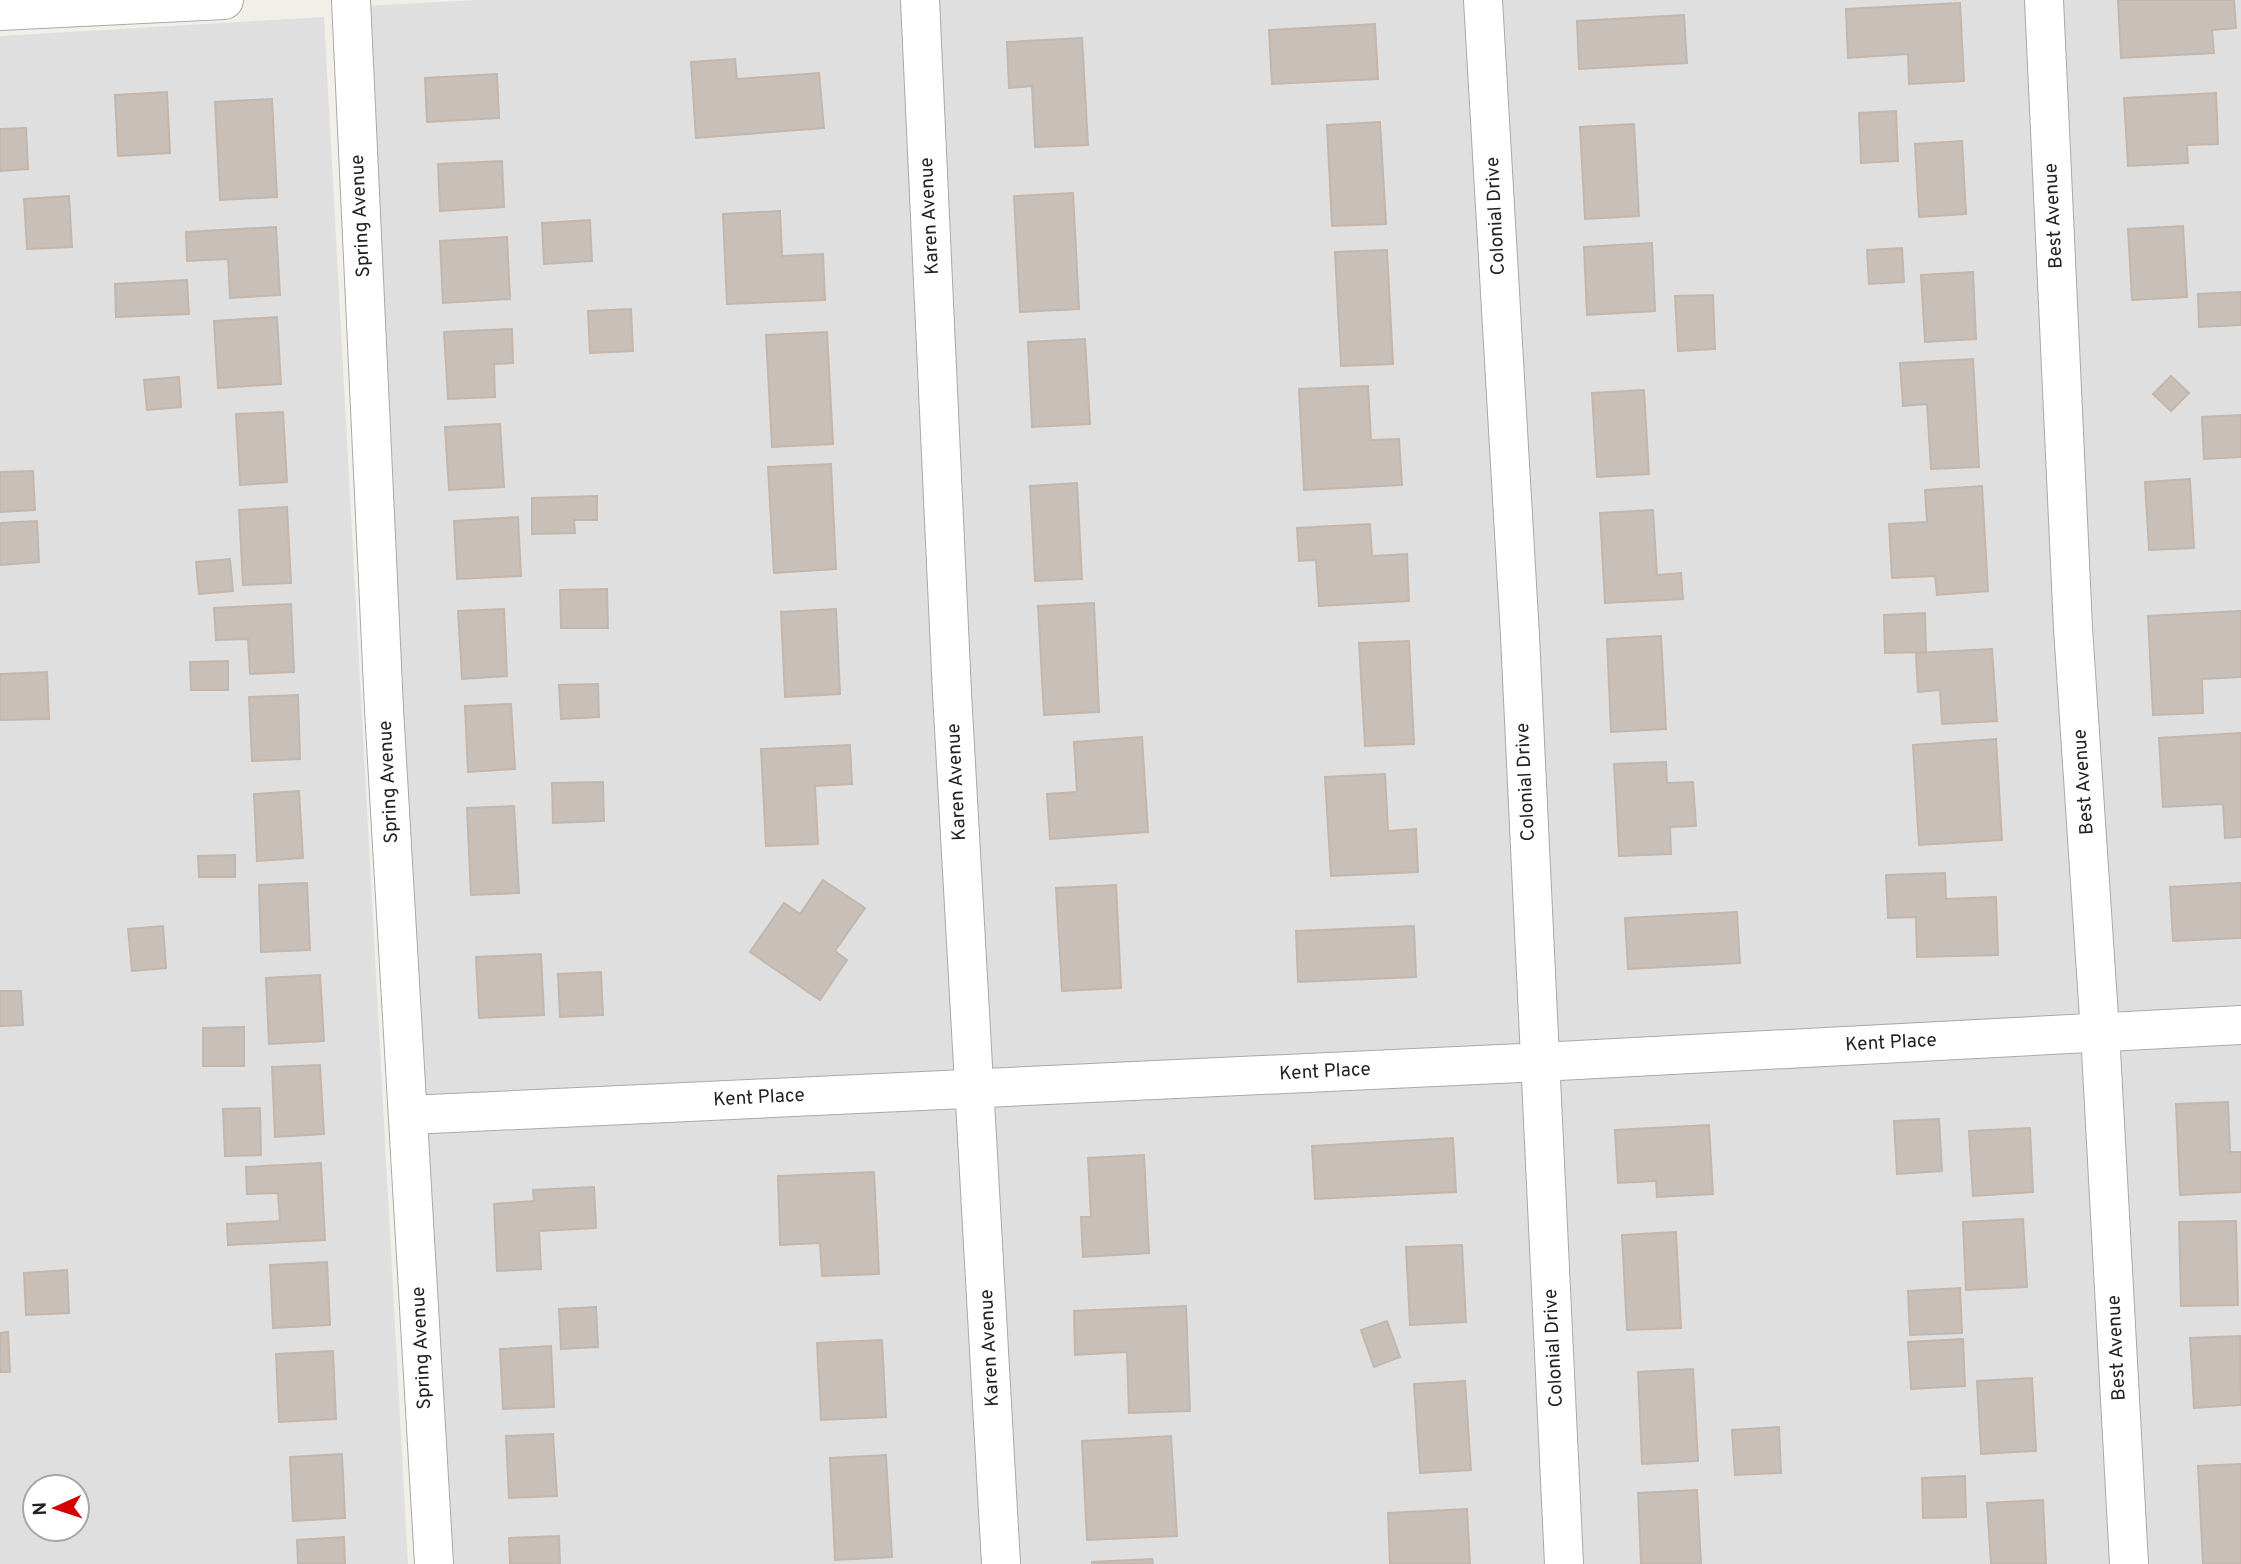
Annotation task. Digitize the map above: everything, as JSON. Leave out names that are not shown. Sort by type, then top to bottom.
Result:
[{"type":"street","points":[[0,11],[224,0]]},
{"type":"street","name":"Spring Avenue","points":[[351,0],[384,709],[434,1564]]},
{"type":"street","name":"Karen Avenue","points":[[920,0],[952,692],[1001,1564]]},
{"type":"street","name":"Colonial Drive","points":[[1483,0],[1519,622],[1564,1564]]},
{"type":"street","name":"Best Avenue","points":[[2044,0],[2073,628],[2101,1032],[2129,1564]]},
{"type":"street","name":"Kent Place","points":[[409,1115],[1540,1062],[2241,1025]]},
{"type":"shaded area","points":[[477,0],[2241,0],[2241,1564],[447,1564],[363,6]]},
{"type":"shaded area","points":[[324,17],[408,1564],[0,1564],[0,36]]},
{"type":"building","points":[[2118,0],[2234,0],[2236,28],[2212,30],[2214,53],[2121,58]]},
{"type":"building","points":[[1960,3],[1964,81],[1909,84],[1908,54],[1848,58],[1846,9]]},
{"type":"building","points":[[1684,15],[1687,63],[1579,69],[1577,21]]},
{"type":"building","points":[[1375,24],[1378,79],[1272,84],[1269,30]]},
{"type":"building","points":[[1082,38],[1088,145],[1035,147],[1032,86],[1009,88],[1007,42]]},
{"type":"building","points":[[735,59],[737,79],[819,73],[824,128],[696,138],[691,62]]},
{"type":"building","points":[[497,74],[499,118],[427,122],[425,78]]},
{"type":"building","points":[[167,92],[170,153],[118,156],[115,95]]},
{"type":"building","points":[[2216,93],[2218,144],[2187,145],[2188,163],[2128,166],[2124,98]]},
{"type":"building","points":[[272,99],[277,197],[220,200],[215,102]]},
{"type":"building","points":[[1896,111],[1898,161],[1861,163],[1859,113]]},
{"type":"building","points":[[1380,122],[1386,224],[1332,226],[1327,125]]},
{"type":"building","points":[[1634,124],[1639,216],[1585,219],[1580,127]]},
{"type":"building","points":[[26,128],[28,169],[0,171],[0,129]]},
{"type":"building","points":[[1962,141],[1966,214],[1919,217],[1915,144]]},
{"type":"building","points":[[502,161],[504,207],[440,211],[438,164]]},
{"type":"building","points":[[1073,193],[1079,309],[1020,312],[1014,196]]},
{"type":"building","points":[[69,196],[72,247],[27,249],[24,199]]},
{"type":"building","points":[[780,211],[782,256],[823,254],[825,300],[727,304],[723,214]]},
{"type":"building","points":[[590,220],[592,261],[544,264],[542,223]]},
{"type":"building","points":[[2183,226],[2187,297],[2132,300],[2128,229]]},
{"type":"building","points":[[276,227],[280,295],[230,298],[228,259],[187,261],[186,232]]},
{"type":"building","points":[[507,237],[510,299],[443,303],[440,241]]},
{"type":"building","points":[[1652,243],[1655,311],[1587,315],[1584,247]]},
{"type":"building","points":[[1902,248],[1904,282],[1869,284],[1867,250]]},
{"type":"building","points":[[1387,250],[1393,364],[1341,366],[1335,252]]},
{"type":"building","points":[[1973,272],[1976,339],[1925,342],[1921,275]]},
{"type":"building","points":[[187,280],[189,314],[116,317],[115,284]]},
{"type":"building","points":[[2241,292],[2241,325],[2199,327],[2198,294]]},
{"type":"building","points":[[1713,295],[1715,349],[1678,351],[1675,296]]},
{"type":"building","points":[[631,309],[633,351],[590,353],[588,311]]},
{"type":"building","points":[[277,317],[281,384],[218,388],[214,321]]},
{"type":"building","points":[[512,329],[513,363],[494,364],[495,397],[448,399],[444,332]]},
{"type":"building","points":[[827,332],[833,444],[772,447],[766,335]]},
{"type":"building","points":[[1085,339],[1090,424],[1032,427],[1028,342]]},
{"type":"building","points":[[1973,359],[1979,467],[1931,469],[1927,404],[1903,406],[1900,363]]},
{"type":"building","points":[[2171,376],[2189,393],[2171,411],[2153,394]]},
{"type":"building","points":[[179,377],[181,407],[147,410],[144,380]]},
{"type":"building","points":[[1368,386],[1371,440],[1399,439],[1402,485],[1304,490],[1299,389]]},
{"type":"building","points":[[1644,390],[1649,474],[1597,477],[1592,393]]},
{"type":"building","points":[[283,412],[287,482],[240,485],[236,414]]},
{"type":"building","points":[[2241,415],[2241,457],[2204,459],[2202,417]]},
{"type":"building","points":[[500,424],[504,487],[449,490],[445,427]]},
{"type":"building","points":[[831,464],[836,569],[774,573],[768,467]]},
{"type":"building","points":[[33,471],[35,510],[0,512],[0,472]]},
{"type":"building","points":[[2190,479],[2194,548],[2149,550],[2145,482]]},
{"type":"building","points":[[1077,483],[1082,579],[1035,581],[1030,486]]},
{"type":"building","points":[[1982,486],[1988,591],[1937,595],[1935,576],[1892,578],[1889,524],[1927,522],[1925,490]]},
{"type":"building","points":[[597,496],[597,520],[574,520],[575,533],[532,534],[532,498]]},
{"type":"building","points":[[287,507],[291,583],[243,585],[239,510]]},
{"type":"building","points":[[1653,510],[1657,575],[1681,573],[1683,599],[1605,603],[1600,513]]},
{"type":"building","points":[[518,517],[521,576],[457,579],[454,521]]},
{"type":"building","points":[[37,521],[39,562],[0,565],[0,523]]},
{"type":"building","points":[[1370,524],[1372,556],[1407,554],[1409,601],[1319,606],[1316,560],[1299,561],[1297,528]]},
{"type":"building","points":[[230,559],[233,591],[199,594],[196,562]]},
{"type":"building","points":[[607,589],[608,628],[561,628],[560,590]]},
{"type":"building","points":[[1094,603],[1099,712],[1044,715],[1038,606]]},
{"type":"building","points":[[291,604],[294,672],[250,674],[248,639],[216,640],[214,608]]},
{"type":"building","points":[[504,609],[507,676],[462,679],[458,611]]},
{"type":"building","points":[[836,609],[840,694],[785,697],[781,612]]},
{"type":"building","points":[[2241,611],[2241,677],[2202,679],[2203,713],[2153,715],[2148,616]]},
{"type":"building","points":[[1925,613],[1926,652],[1885,653],[1884,615]]},
{"type":"building","points":[[1661,636],[1666,729],[1611,732],[1607,639]]},
{"type":"building","points":[[1409,641],[1414,744],[1365,746],[1359,643]]},
{"type":"building","points":[[1992,649],[1997,721],[1942,724],[1940,690],[1918,692],[1916,653]]},
{"type":"building","points":[[228,661],[228,690],[191,690],[190,662]]},
{"type":"building","points":[[47,672],[49,719],[0,720],[0,674]]},
{"type":"building","points":[[598,684],[599,717],[561,719],[559,685]]},
{"type":"building","points":[[298,695],[300,759],[252,761],[249,697]]},
{"type":"building","points":[[511,704],[515,769],[468,772],[465,706]]},
{"type":"building","points":[[2241,733],[2241,837],[2225,838],[2223,804],[2163,807],[2159,738]]},
{"type":"building","points":[[1142,737],[1148,832],[1050,839],[1047,794],[1077,792],[1074,742]]},
{"type":"building","points":[[1996,739],[2002,840],[1919,845],[1913,745]]},
{"type":"building","points":[[850,745],[852,784],[815,786],[818,844],[766,846],[761,749]]},
{"type":"building","points":[[1666,762],[1667,783],[1693,782],[1696,826],[1670,827],[1671,854],[1619,856],[1614,764]]},
{"type":"building","points":[[1385,774],[1388,831],[1416,829],[1418,872],[1331,876],[1325,777]]},
{"type":"building","points":[[603,782],[604,821],[553,823],[552,783]]},
{"type":"building","points":[[299,791],[303,858],[257,861],[254,794]]},
{"type":"building","points":[[514,806],[519,893],[471,895],[467,808]]},
{"type":"building","points":[[235,855],[235,877],[199,877],[198,856]]},
{"type":"building","points":[[1945,873],[1946,899],[1996,897],[1998,955],[1917,957],[1916,917],[1888,918],[1886,875]]},
{"type":"building","points":[[823,880],[865,908],[835,951],[847,960],[820,1000],[750,952],[784,903],[800,914]]},
{"type":"building","points":[[307,883],[310,950],[261,952],[259,885]]},
{"type":"building","points":[[2241,883],[2241,938],[2173,941],[2170,887]]},
{"type":"building","points":[[1116,885],[1121,988],[1062,991],[1056,888]]},
{"type":"building","points":[[1737,912],[1740,963],[1628,969],[1625,918]]},
{"type":"building","points":[[163,926],[166,968],[132,971],[128,929]]},
{"type":"building","points":[[1414,926],[1416,977],[1298,982],[1296,931]]},
{"type":"building","points":[[541,954],[544,1015],[479,1018],[476,957]]},
{"type":"building","points":[[601,972],[603,1015],[560,1017],[558,974]]},
{"type":"building","points":[[320,975],[324,1041],[269,1044],[266,978]]},
{"type":"building","points":[[0,991],[21,991],[23,1025],[0,1026]]},
{"type":"building","points":[[244,1027],[244,1066],[203,1066],[203,1028]]},
{"type":"building","points":[[320,1065],[324,1134],[275,1137],[272,1067]]},
{"type":"building","points":[[2228,1102],[2230,1152],[2241,1152],[2241,1192],[2180,1195],[2176,1104]]},
{"type":"building","points":[[260,1108],[261,1155],[225,1156],[223,1109]]},
{"type":"building","points":[[1939,1119],[1942,1171],[1897,1174],[1894,1121]]},
{"type":"building","points":[[1709,1125],[1713,1194],[1657,1197],[1656,1181],[1618,1183],[1615,1130]]},
{"type":"building","points":[[2030,1128],[2033,1192],[1973,1196],[1969,1131]]},
{"type":"building","points":[[1453,1138],[1456,1192],[1315,1199],[1312,1146]]},
{"type":"building","points":[[1144,1155],[1149,1253],[1083,1257],[1081,1217],[1091,1217],[1088,1158]]},
{"type":"building","points":[[321,1163],[325,1240],[228,1245],[227,1224],[280,1221],[278,1193],[247,1194],[246,1167]]},
{"type":"building","points":[[874,1172],[879,1274],[822,1276],[820,1243],[780,1245],[778,1176]]},
{"type":"building","points":[[594,1187],[596,1228],[539,1231],[541,1269],[497,1271],[494,1204],[534,1201],[533,1190]]},
{"type":"building","points":[[2023,1219],[2027,1287],[1966,1290],[1963,1222]]},
{"type":"building","points":[[2236,1221],[2238,1305],[2181,1306],[2179,1222]]},
{"type":"building","points":[[1676,1232],[1681,1328],[1627,1330],[1622,1235]]},
{"type":"building","points":[[1462,1245],[1466,1322],[1410,1325],[1406,1247]]},
{"type":"building","points":[[327,1262],[330,1325],[273,1328],[270,1265]]},
{"type":"building","points":[[67,1270],[69,1313],[26,1315],[24,1273]]},
{"type":"building","points":[[1960,1288],[1962,1333],[1910,1335],[1908,1291]]},
{"type":"building","points":[[1186,1306],[1190,1411],[1129,1413],[1127,1352],[1075,1355],[1074,1311]]},
{"type":"building","points":[[596,1307],[598,1347],[561,1349],[559,1309]]},
{"type":"building","points":[[1387,1321],[1400,1357],[1374,1367],[1361,1330]]},
{"type":"building","points":[[8,1332],[10,1372],[0,1372],[0,1333]]},
{"type":"building","points":[[2240,1336],[2241,1405],[2194,1408],[2190,1338]]},
{"type":"building","points":[[1963,1339],[1965,1386],[1911,1389],[1908,1342]]},
{"type":"building","points":[[882,1340],[886,1417],[821,1420],[817,1343]]},
{"type":"building","points":[[551,1346],[554,1407],[503,1409],[500,1349]]},
{"type":"building","points":[[333,1351],[336,1419],[279,1422],[276,1354]]},
{"type":"building","points":[[1693,1369],[1698,1461],[1642,1464],[1638,1372]]},
{"type":"building","points":[[2032,1378],[2036,1451],[1981,1454],[1977,1381]]},
{"type":"building","points":[[1465,1381],[1471,1470],[1420,1473],[1414,1384]]},
{"type":"building","points":[[1779,1427],[1781,1473],[1735,1475],[1732,1430]]},
{"type":"building","points":[[553,1434],[557,1496],[509,1498],[506,1436]]},
{"type":"building","points":[[1171,1436],[1177,1536],[1087,1540],[1082,1441]]},
{"type":"building","points":[[342,1454],[345,1518],[293,1521],[290,1457]]},
{"type":"building","points":[[886,1455],[892,1557],[835,1560],[830,1458]]},
{"type":"building","points":[[2241,1464],[2241,1564],[2203,1564],[2198,1466]]},
{"type":"building","points":[[1965,1476],[1966,1517],[1923,1518],[1922,1478]]},
{"type":"building","points":[[1697,1490],[1701,1564],[1641,1564],[1638,1493]]},
{"type":"building","points":[[2043,1500],[2046,1564],[1991,1564],[1987,1503]]},
{"type":"building","points":[[1467,1509],[1470,1564],[1390,1564],[1388,1513]]},
{"type":"building","points":[[559,1536],[560,1564],[510,1564],[509,1538]]},
{"type":"building","points":[[344,1537],[345,1564],[298,1564],[297,1540]]},
{"type":"building","points":[[1152,1559],[1153,1564],[1092,1564],[1092,1562]]}]
